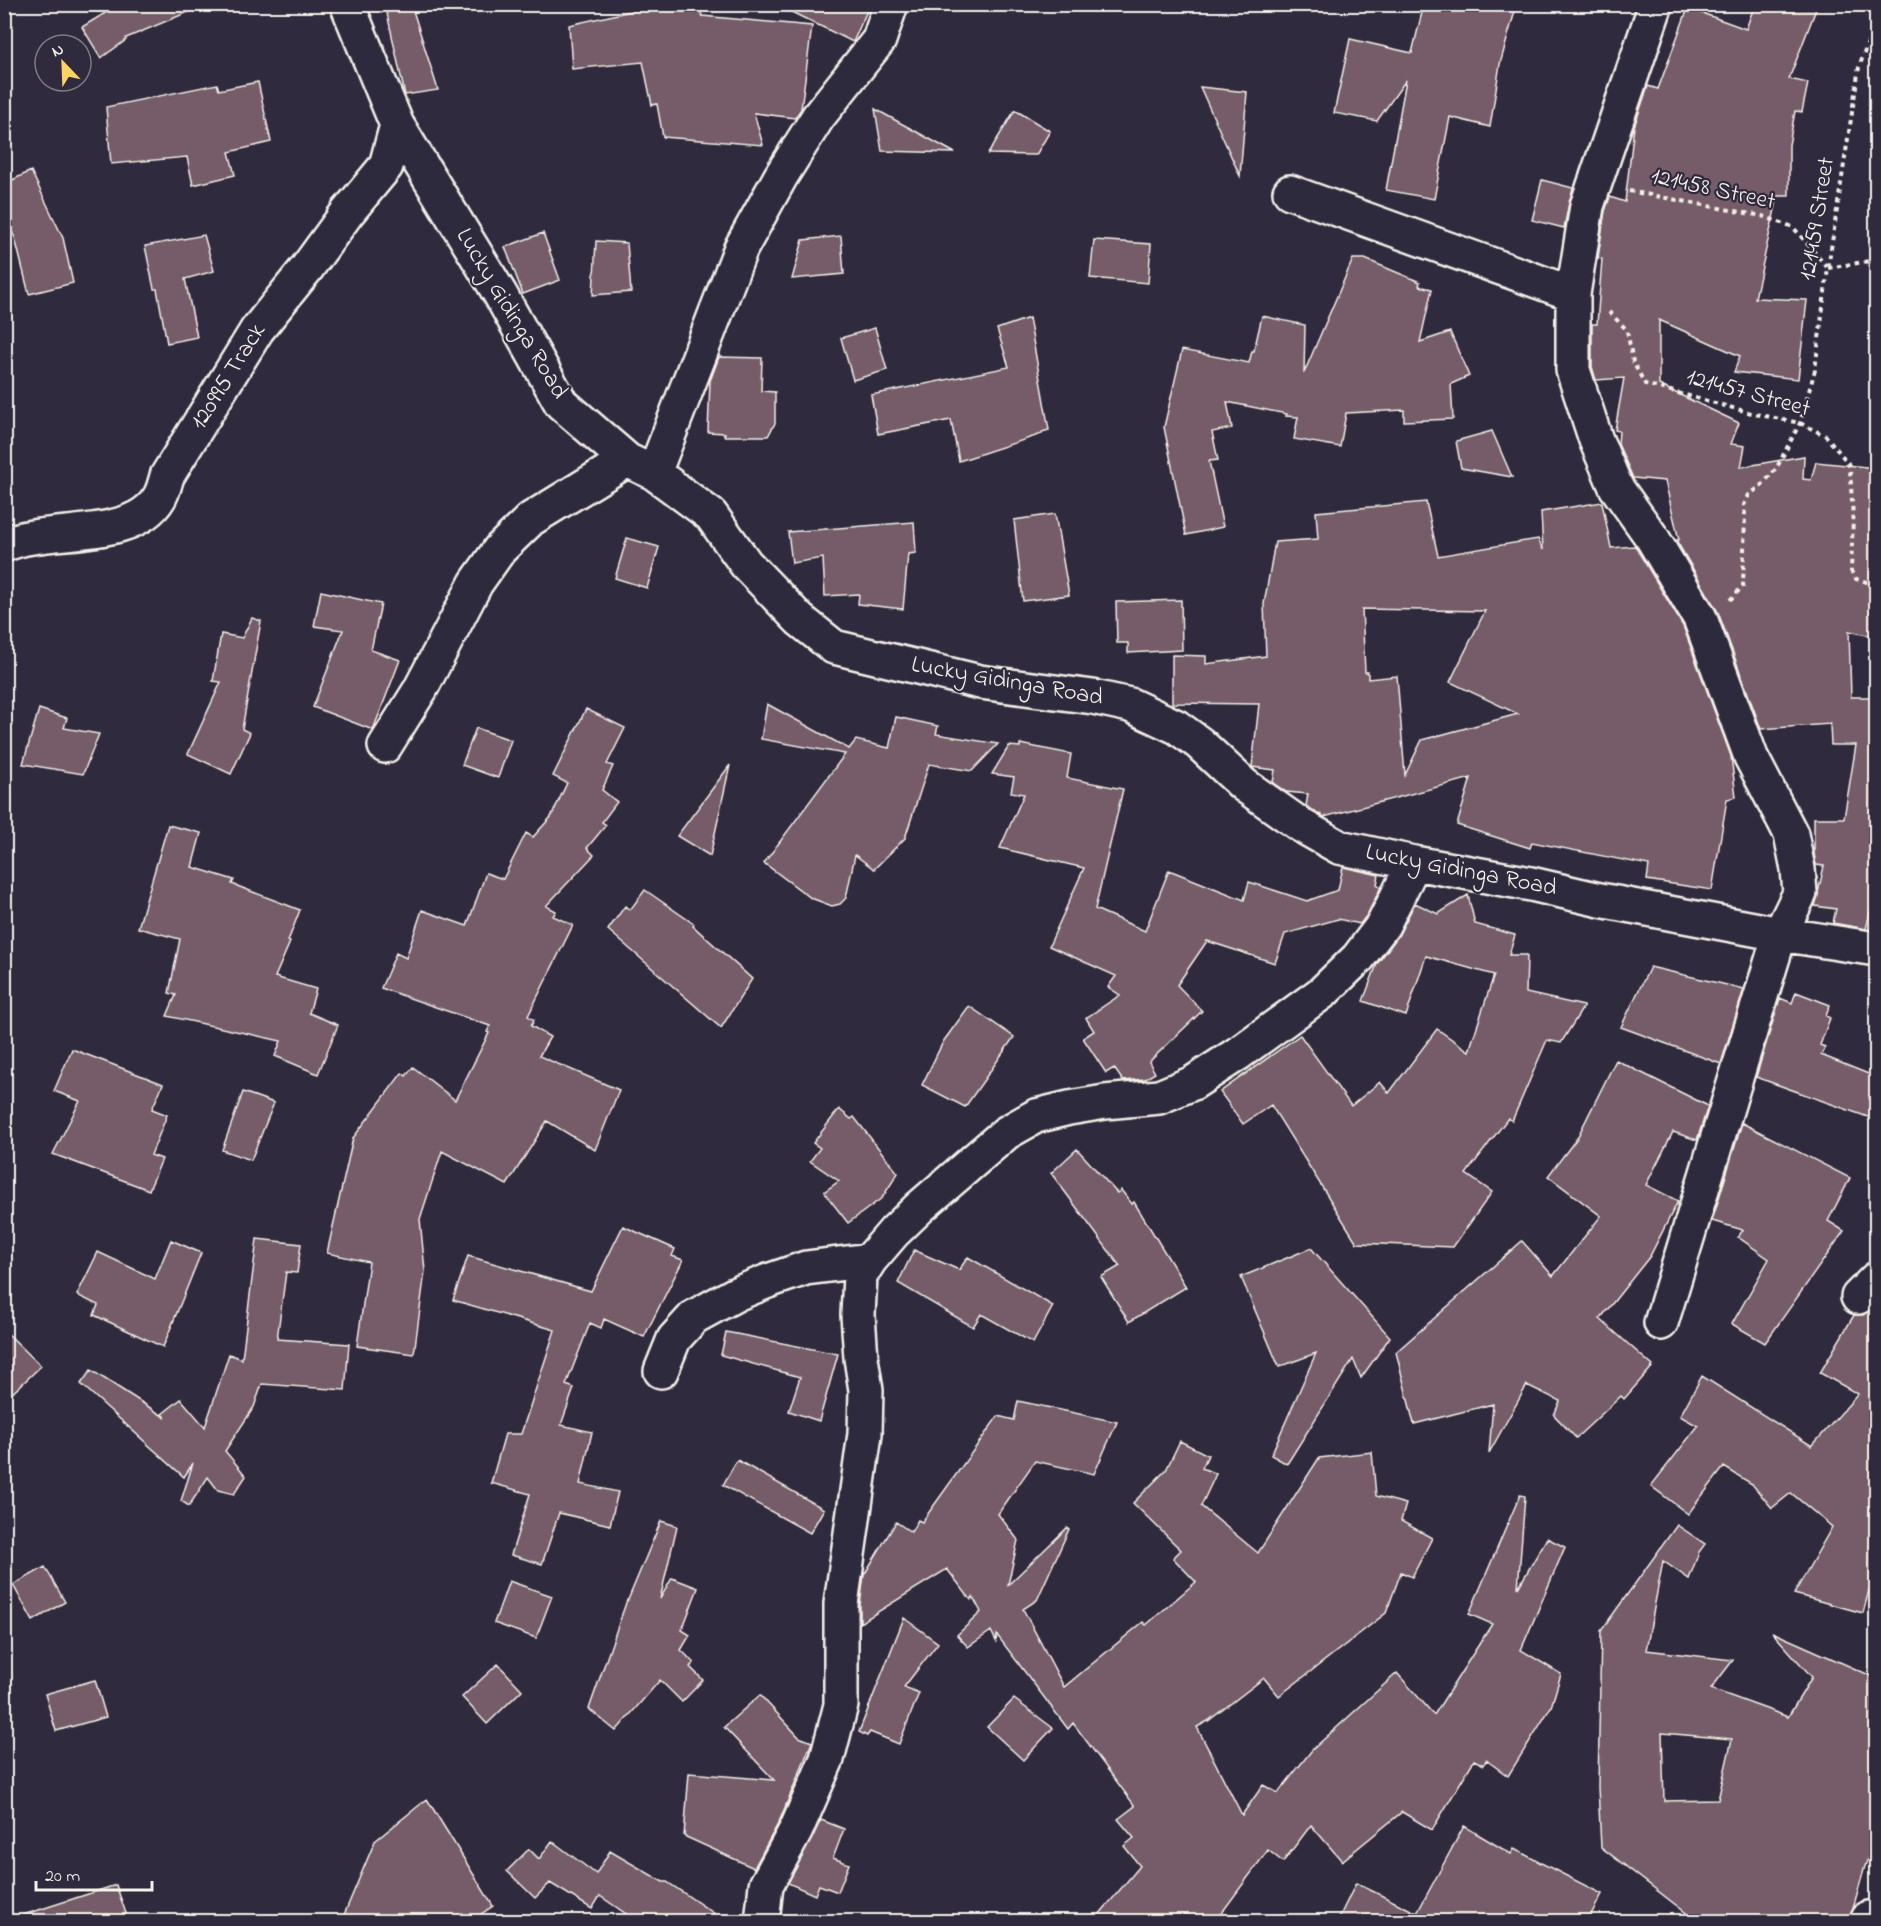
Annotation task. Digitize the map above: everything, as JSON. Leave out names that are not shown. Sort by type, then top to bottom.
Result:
[{"type":"street","name":"Lucky Gidinga Road","points":[[347,4],[397,125],[500,294],[561,403],[640,466],[711,515],[746,564],[800,620],[834,647],[980,682],[1093,697],[1130,705],[1177,728],[1199,742],[1244,785],[1302,826],[1339,847],[1531,884],[1600,900],[1780,934],[1876,949]]},
{"type":"street","points":[[385,746],[420,690],[476,583],[500,549],[531,519],[640,466],[741,248],[818,117],[879,40],[891,4]]},
{"type":"street","points":[[1656,4],[1587,206],[1573,294],[1573,370],[1596,440],[1616,487],[1653,539],[1700,618],[1751,757],[1791,834],[1800,893],[1780,934],[1661,1323]]},
{"type":"street","name":"120995 Track","points":[[4,545],[14,541],[59,534],[102,530],[146,512],[160,498],[167,476],[256,330],[386,166],[397,125]]},
{"type":"street","points":[[1290,192],[1573,294]]},
{"type":"street","points":[[762,1922],[766,1884],[796,1830],[827,1759],[842,1705],[841,1604],[865,1434],[866,1390],[858,1315],[860,1276],[870,1260],[894,1232],[1006,1133],[1036,1116],[1105,1102],[1159,1097],[1193,1083],[1239,1053],[1323,992],[1358,958],[1383,925],[1414,863]]},
{"type":"street","points":[[661,1371],[674,1339],[694,1317],[736,1294],[806,1268],[870,1260]]},
{"type":"path","name":"121459 Street","points":[[1700,618],[1728,601],[1743,586],[1744,505],[1749,495],[1776,469],[1800,423],[1815,370],[1859,67],[1876,21]]},
{"type":"path","name":"121458 Street","points":[[1595,185],[1762,216],[1793,227],[1828,268]]},
{"type":"path","points":[[1828,268],[1876,260]]},
{"type":"path","name":"121457 Street","points":[[1573,294],[1611,313],[1627,330],[1633,363],[1645,384],[1755,414],[1800,423],[1826,436],[1848,463],[1850,470],[1853,517],[1851,571],[1856,579],[1867,582],[1876,581]]},
{"type":"building","points":[[120,4],[205,5],[126,38],[101,58],[93,45],[93,33],[86,33],[82,27]]},
{"type":"building","points":[[385,4],[411,4],[438,90],[405,95]]},
{"type":"building","points":[[662,4],[699,4],[702,16],[812,26],[801,109],[795,118],[754,113],[763,145],[663,137],[657,104],[652,105],[643,62],[572,69],[569,25]]},
{"type":"building","points":[[775,4],[870,4],[853,42]]},
{"type":"building","points":[[1424,4],[1517,4],[1500,64],[1490,127],[1450,117],[1434,199],[1386,190],[1406,80],[1377,121],[1334,113],[1350,39],[1412,53]]},
{"type":"building","points":[[1755,4],[1818,4],[1789,79],[1808,83],[1802,112],[1795,111],[1789,145],[1789,196],[1778,196],[1755,298],[1807,300],[1798,379],[1734,372],[1740,356],[1659,320],[1659,385],[1739,423],[1731,444],[1745,446],[1741,467],[1804,456],[1803,479],[1811,480],[1816,462],[1876,468],[1876,637],[1849,631],[1851,697],[1876,697],[1876,910],[1871,909],[1866,929],[1833,923],[1836,909],[1815,906],[1824,866],[1816,865],[1814,818],[1844,818],[1856,745],[1831,745],[1830,724],[1761,729],[1718,612],[1676,540],[1679,540],[1665,481],[1633,478],[1618,444],[1619,431],[1615,430],[1624,378],[1596,380],[1592,367],[1592,324],[1597,324],[1602,259],[1598,258],[1605,211],[1610,197],[1625,202],[1634,127],[1648,86],[1658,89],[1688,8],[1746,29]]},
{"type":"building","points":[[258,82],[271,142],[229,152],[235,175],[193,185],[187,157],[111,164],[106,107],[217,84],[219,90]]},
{"type":"building","points":[[1200,87],[1247,92],[1240,176]]},
{"type":"building","points":[[875,109],[955,153],[882,151]]},
{"type":"building","points":[[1015,110],[1050,131],[1036,155],[988,154]]},
{"type":"building","points":[[31,171],[63,238],[73,283],[29,294],[15,238],[4,215],[4,184]]},
{"type":"building","points":[[1542,180],[1573,188],[1564,228],[1532,220]]},
{"type":"building","points":[[543,233],[560,280],[523,294],[505,247]]},
{"type":"building","points":[[204,235],[214,271],[185,279],[197,337],[167,343],[157,289],[154,289],[145,246]]},
{"type":"building","points":[[841,236],[844,274],[792,279],[803,240]]},
{"type":"building","points":[[1094,240],[1151,244],[1148,283],[1090,278]]},
{"type":"building","points":[[596,241],[627,243],[631,292],[593,295]]},
{"type":"building","points":[[1353,259],[1365,259],[1420,282],[1419,286],[1432,289],[1420,342],[1450,332],[1469,376],[1451,384],[1453,419],[1404,421],[1404,410],[1346,413],[1340,447],[1294,439],[1298,417],[1227,402],[1232,428],[1212,432],[1218,460],[1209,461],[1223,527],[1186,535],[1164,427],[1182,350],[1249,363],[1262,316],[1305,325],[1304,373]]},
{"type":"building","points":[[1029,318],[1049,430],[959,461],[951,420],[878,434],[871,395],[1009,367],[997,329]]},
{"type":"building","points":[[875,328],[887,370],[853,380],[841,338]]},
{"type":"building","points":[[719,357],[762,358],[761,391],[775,392],[775,423],[768,436],[724,436],[725,433],[708,432],[710,381]]},
{"type":"building","points":[[1492,431],[1512,477],[1461,468],[1456,441]]},
{"type":"building","points":[[1426,502],[1438,556],[1538,539],[1543,550],[1541,512],[1602,502],[1611,548],[1635,546],[1683,626],[1731,756],[1736,797],[1727,799],[1712,890],[1647,880],[1649,865],[1532,842],[1530,848],[1457,825],[1471,778],[1324,817],[1306,806],[1308,794],[1286,792],[1273,783],[1275,770],[1252,767],[1259,704],[1172,703],[1172,655],[1206,656],[1206,664],[1266,656],[1264,604],[1275,542],[1318,539],[1316,512]],"holes":[[[1362,609],[1485,611],[1450,682],[1518,714],[1422,740],[1405,775],[1397,676],[1368,679],[1368,672],[1365,672]]]},
{"type":"building","points":[[1055,514],[1069,595],[1023,601],[1014,520]]},
{"type":"building","points":[[914,522],[916,553],[908,554],[903,609],[858,604],[859,594],[825,596],[823,558],[792,563],[788,532]]},
{"type":"building","points":[[627,538],[659,547],[647,588],[615,578]]},
{"type":"building","points":[[321,591],[381,604],[371,650],[400,660],[373,730],[313,707],[343,630],[314,626]]},
{"type":"building","points":[[1181,600],[1182,650],[1128,653],[1128,643],[1117,643],[1116,602]]},
{"type":"building","points":[[252,618],[261,621],[242,729],[250,733],[231,774],[188,754],[221,682],[213,681],[221,634],[242,638]]},
{"type":"building","points":[[767,704],[849,749],[856,740],[889,748],[896,717],[938,726],[936,734],[998,744],[972,771],[929,764],[905,838],[874,869],[855,855],[846,898],[840,904],[832,906],[811,898],[764,863],[845,754],[761,739]]},
{"type":"building","points":[[39,709],[67,718],[64,728],[99,734],[83,774],[23,764]]},
{"type":"building","points":[[586,709],[625,728],[607,764],[613,766],[602,790],[617,802],[602,822],[606,825],[587,848],[594,855],[546,906],[556,911],[553,916],[573,925],[528,1016],[534,1020],[531,1026],[550,1037],[539,1056],[619,1090],[595,1150],[547,1121],[507,1185],[442,1151],[420,1219],[425,1271],[414,1354],[357,1346],[369,1262],[327,1253],[353,1138],[402,1073],[406,1076],[413,1067],[455,1100],[489,1033],[487,1032],[490,1026],[381,988],[396,953],[406,958],[422,910],[467,926],[486,873],[503,879],[526,833],[533,837],[551,817],[567,783],[553,776]]},
{"type":"building","points":[[476,728],[511,740],[498,778],[462,765]]},
{"type":"building","points":[[1020,744],[1071,754],[1067,778],[1123,789],[1095,909],[1145,931],[1169,870],[1244,900],[1249,882],[1307,901],[1338,890],[1343,867],[1379,875],[1377,884],[1381,887],[1360,924],[1338,919],[1285,934],[1275,963],[1207,941],[1177,985],[1202,1011],[1149,1062],[1155,1073],[1145,1079],[1123,1081],[1114,1068],[1106,1073],[1083,1038],[1094,1031],[1086,1018],[1120,995],[1108,987],[1116,976],[1049,946],[1084,868],[1000,848],[1024,794],[1011,792],[1014,777],[992,774],[1009,746],[1020,747]]},
{"type":"building","points":[[730,765],[710,856],[677,836]]},
{"type":"building","points":[[168,825],[201,833],[192,867],[234,880],[232,884],[300,910],[288,941],[290,942],[275,977],[316,989],[309,1013],[338,1025],[318,1074],[275,1056],[281,1041],[167,1016],[176,995],[169,993],[180,939],[138,928]]},
{"type":"building","points":[[645,890],[694,924],[693,926],[752,979],[721,1028],[608,930],[625,906],[630,910]]},
{"type":"building","points":[[1468,895],[1475,924],[1515,935],[1509,955],[1527,955],[1526,993],[1584,1006],[1561,1043],[1547,1040],[1512,1121],[1508,1118],[1466,1174],[1492,1192],[1453,1247],[1357,1243],[1271,1105],[1243,1124],[1220,1092],[1300,1035],[1351,1106],[1380,1082],[1389,1093],[1437,1029],[1469,1051],[1494,975],[1426,956],[1406,1016],[1363,1001],[1377,964],[1398,936],[1415,903],[1438,914]]},
{"type":"building","points":[[1650,967],[1744,989],[1721,1064],[1621,1027]]},
{"type":"building","points":[[1796,992],[1830,1005],[1826,1016],[1830,1018],[1820,1045],[1825,1047],[1821,1055],[1876,1077],[1876,1120],[1756,1077],[1780,998],[1792,1003]]},
{"type":"building","points":[[969,1006],[1014,1037],[965,1107],[922,1085],[943,1042]]},
{"type":"building","points":[[72,1049],[163,1084],[152,1109],[167,1115],[151,1155],[162,1159],[149,1190],[53,1154],[80,1101],[54,1091]]},
{"type":"building","points":[[1616,1060],[1708,1106],[1697,1140],[1673,1132],[1646,1185],[1678,1201],[1650,1256],[1600,1319],[1653,1366],[1624,1399],[1621,1396],[1576,1438],[1554,1415],[1560,1401],[1527,1385],[1489,1453],[1493,1404],[1414,1424],[1396,1352],[1522,1241],[1553,1276],[1601,1216],[1548,1176],[1577,1138]]},
{"type":"building","points":[[243,1092],[274,1103],[251,1160],[222,1150]]},
{"type":"building","points":[[839,1109],[851,1119],[854,1117],[898,1173],[882,1198],[848,1223],[824,1192],[839,1181],[810,1161],[820,1148],[813,1143]]},
{"type":"building","points":[[1742,1123],[1850,1178],[1828,1221],[1844,1231],[1765,1343],[1732,1324],[1769,1259],[1738,1237],[1743,1230],[1712,1221]]},
{"type":"building","points":[[1077,1149],[1117,1193],[1121,1190],[1132,1204],[1134,1202],[1186,1287],[1129,1322],[1101,1277],[1120,1266],[1051,1173]]},
{"type":"building","points":[[623,1226],[675,1249],[672,1256],[683,1260],[644,1337],[604,1319],[601,1328],[590,1323],[566,1385],[574,1388],[561,1425],[592,1432],[580,1484],[618,1492],[610,1525],[559,1513],[542,1564],[511,1555],[530,1494],[491,1483],[505,1434],[521,1434],[555,1330],[453,1300],[468,1256],[591,1291]]},
{"type":"building","points":[[257,1239],[301,1244],[297,1273],[286,1272],[277,1339],[349,1344],[345,1390],[262,1384],[254,1407],[225,1451],[246,1476],[234,1494],[218,1490],[208,1477],[189,1506],[181,1501],[193,1463],[184,1477],[81,1384],[91,1370],[166,1418],[162,1414],[181,1399],[205,1427],[229,1354],[242,1359]]},
{"type":"building","points":[[171,1240],[201,1253],[163,1347],[94,1315],[98,1305],[77,1295],[98,1252],[155,1279]]},
{"type":"building","points":[[1311,1248],[1390,1337],[1361,1378],[1353,1359],[1287,1464],[1271,1455],[1316,1353],[1279,1367],[1241,1277]]},
{"type":"building","points":[[914,1250],[959,1270],[968,1257],[1053,1306],[1033,1343],[981,1314],[973,1327],[898,1283]]},
{"type":"building","points":[[1876,1305],[1876,1564],[1863,1613],[1794,1594],[1832,1527],[1791,1493],[1772,1508],[1752,1484],[1724,1467],[1688,1514],[1651,1486],[1698,1426],[1680,1416],[1702,1376],[1812,1446],[1858,1394],[1820,1373],[1854,1315],[1863,1315]]},
{"type":"building","points":[[4,1330],[41,1366],[4,1401]]},
{"type":"building","points":[[726,1332],[838,1354],[819,1421],[789,1411],[800,1377],[721,1355]]},
{"type":"building","points":[[1018,1401],[1117,1422],[1094,1474],[1035,1461],[998,1514],[1018,1540],[1008,1585],[1067,1528],[1069,1529],[1037,1600],[1023,1609],[1064,1687],[1143,1622],[1146,1625],[1196,1582],[1173,1558],[1181,1550],[1133,1503],[1166,1470],[1180,1441],[1208,1455],[1202,1468],[1216,1474],[1201,1506],[1258,1553],[1319,1458],[1372,1452],[1376,1496],[1406,1504],[1401,1521],[1432,1538],[1412,1577],[1401,1572],[1386,1613],[1279,1696],[1264,1678],[1197,1727],[1242,1815],[1263,1785],[1278,1793],[1312,1750],[1397,1673],[1434,1715],[1492,1624],[1469,1614],[1520,1495],[1525,1496],[1518,1588],[1547,1538],[1565,1547],[1521,1650],[1561,1674],[1551,1707],[1508,1776],[1486,1760],[1484,1765],[1474,1760],[1432,1830],[1402,1812],[1342,1861],[1311,1825],[1283,1862],[1268,1850],[1215,1922],[1093,1922],[1140,1866],[1124,1846],[1134,1838],[1118,1819],[1135,1806],[1073,1723],[1068,1729],[997,1635],[996,1641],[991,1631],[968,1647],[957,1635],[981,1612],[973,1597],[971,1600],[947,1569],[860,1623],[864,1575],[896,1522],[911,1532],[918,1520],[922,1522],[998,1416],[1014,1420]]},
{"type":"building","points":[[737,1460],[824,1509],[810,1533],[723,1485]]},
{"type":"building","points":[[661,1521],[677,1526],[660,1599],[672,1578],[698,1588],[682,1630],[690,1635],[681,1650],[694,1663],[690,1667],[703,1680],[682,1702],[660,1680],[616,1731],[589,1709],[627,1600]]},
{"type":"building","points":[[1677,1525],[1705,1544],[1699,1552],[1689,1579],[1663,1561],[1646,1650],[1733,1660],[1711,1689],[1788,1717],[1812,1677],[1772,1632],[1876,1678],[1876,1838],[1865,1866],[1849,1922],[1698,1922],[1601,1847],[1598,1787],[1601,1631]],"holes":[[[1662,1733],[1732,1739],[1718,1800],[1664,1801]]]},
{"type":"building","points":[[45,1567],[65,1602],[33,1621],[13,1585]]},
{"type":"building","points":[[509,1581],[552,1596],[536,1638],[494,1623]]},
{"type":"building","points":[[904,1618],[938,1643],[904,1687],[919,1693],[899,1744],[870,1732],[867,1736],[859,1732]]},
{"type":"building","points":[[498,1664],[522,1690],[487,1724],[462,1697]]},
{"type":"building","points":[[95,1680],[106,1717],[56,1731],[45,1694]]},
{"type":"building","points":[[760,1695],[799,1737],[812,1742],[779,1822],[754,1868],[684,1836],[689,1773],[774,1780],[724,1727]]},
{"type":"building","points":[[1014,1699],[1053,1728],[1023,1760],[987,1727]]},
{"type":"building","points":[[427,1799],[493,1906],[469,1922],[341,1922],[375,1841]]},
{"type":"building","points":[[821,1820],[844,1829],[833,1858],[849,1864],[838,1892],[819,1885],[815,1895],[788,1883]]},
{"type":"building","points":[[1464,1826],[1511,1854],[1514,1849],[1602,1894],[1587,1922],[1337,1922],[1356,1883],[1417,1913]]},
{"type":"building","points":[[552,1841],[596,1874],[610,1851],[663,1882],[667,1882],[727,1922],[638,1922],[600,1896],[592,1909],[550,1883],[535,1898],[507,1871],[529,1849],[539,1859]]},
{"type":"building","points":[[116,1885],[129,1922],[24,1922],[23,1915]]}]
